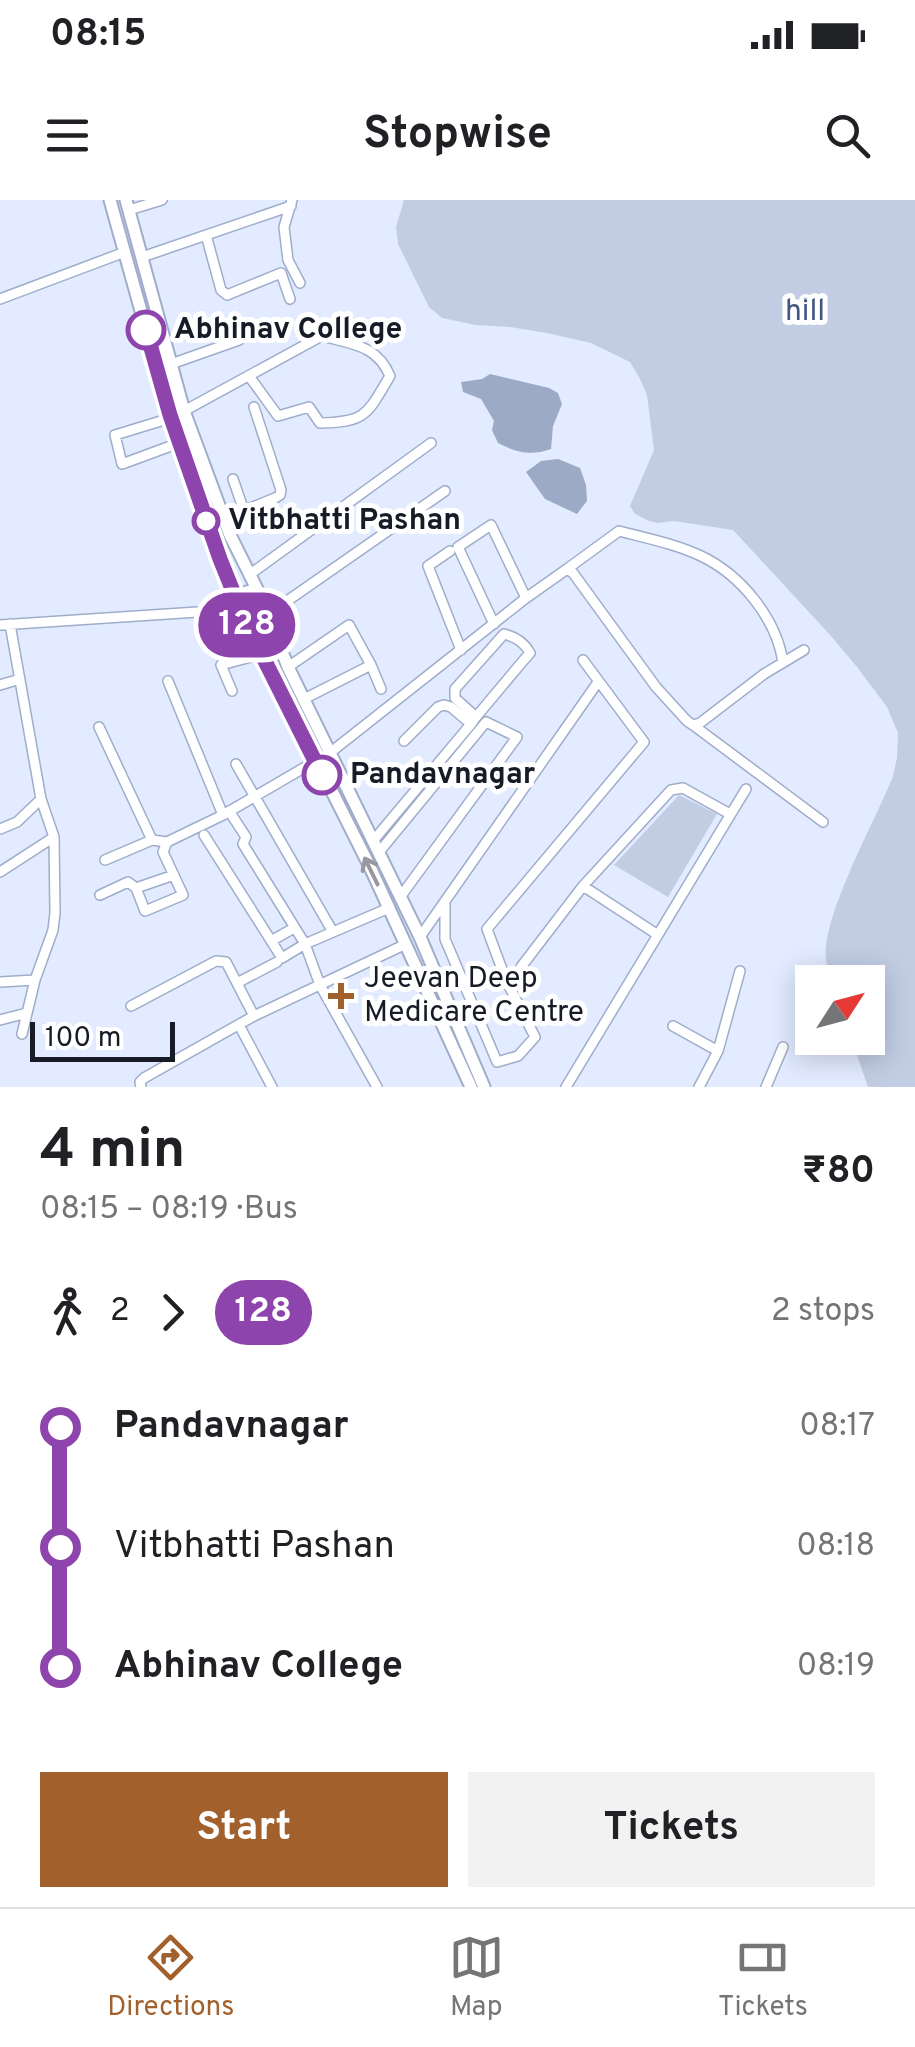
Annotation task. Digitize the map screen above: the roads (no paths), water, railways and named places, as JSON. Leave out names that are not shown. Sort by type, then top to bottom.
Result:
[{"type":"main road","points":[[110,200],[179,443],[236,610],[389,908],[471,1087]]},
{"type":"main road","points":[[128,205],[184,411],[224,520],[264,599],[288,667],[420,937],[484,1087]]},
{"type":"main road","points":[[236,610],[239,600],[248,592],[259,593]]},
{"type":"main road","points":[[236,610],[252,617],[266,611]]},
{"type":"street","points":[[128,205],[162,200]]},
{"type":"street","points":[[142,257],[292,203]]},
{"type":"street","points":[[292,203],[284,227],[288,260],[300,283]]},
{"type":"street","points":[[206,236],[222,290],[227,295],[281,272],[290,299]]},
{"type":"street","points":[[0,298],[124,252]]},
{"type":"street","points":[[184,411],[349,321]]},
{"type":"street","points":[[249,376],[278,416],[309,407],[320,423],[344,422],[369,412],[390,376],[384,363],[371,350],[322,336]]},
{"type":"street","points":[[171,364],[239,340]]},
{"type":"street","points":[[224,520],[280,495],[254,408]]},
{"type":"street","points":[[161,421],[115,435],[122,464],[179,443]]},
{"type":"street","points":[[249,576],[431,443]]},
{"type":"street","points":[[232,479],[244,511]]},
{"type":"street","points":[[266,611],[445,491]]},
{"type":"street","points":[[494,624],[458,547],[491,525],[526,598]]},
{"type":"street","points":[[105,860],[152,840],[166,842],[226,813],[331,752],[619,530],[700,556],[732,576],[760,607],[781,646],[783,662]]},
{"type":"street","points":[[450,552],[428,566],[461,650]]},
{"type":"street","points":[[562,572],[573,572],[656,687],[686,721],[823,822]]},
{"type":"street","points":[[22,1034],[53,930],[54,837],[42,799],[20,679],[5,624],[236,610]]},
{"type":"street","points":[[288,667],[349,625],[382,689]]},
{"type":"street","points":[[377,846],[530,654],[520,640],[504,634],[456,689],[455,698],[473,721]]},
{"type":"street","points":[[694,725],[804,650]]},
{"type":"street","points":[[232,691],[221,666],[251,657]]},
{"type":"street","points":[[445,901],[445,939],[496,1062],[518,1056],[535,1037],[486,929],[644,742],[583,660]]},
{"type":"street","points":[[304,699],[371,664]]},
{"type":"street","points":[[0,685],[20,679]]},
{"type":"street","points":[[168,681],[226,813],[246,838],[242,844],[305,944],[320,985],[377,1087]]},
{"type":"street","points":[[420,937],[598,682]]},
{"type":"street","points":[[404,741],[444,705],[473,721]]},
{"type":"street","points":[[377,846],[486,722],[516,737],[401,896]]},
{"type":"street","points":[[99,727],[152,840]]},
{"type":"street","points":[[236,764],[333,932]]},
{"type":"street","points":[[522,966],[583,886],[671,790],[683,788],[730,814]]},
{"type":"street","points":[[566,1087],[746,789]]},
{"type":"street","points":[[0,829],[17,822],[42,799]]},
{"type":"street","points":[[204,834],[282,958],[389,908]]},
{"type":"street","points":[[0,872],[54,837]]},
{"type":"street","points":[[100,895],[128,882],[136,888],[146,911],[183,895],[163,852],[166,842]]},
{"type":"street","points":[[136,888],[174,875]]},
{"type":"street","points":[[583,886],[655,940]]},
{"type":"street","points":[[271,941],[294,928]]},
{"type":"street","points":[[140,1087],[144,1078],[254,1016],[406,944]]},
{"type":"street","points":[[131,1006],[222,960],[254,1016]]},
{"type":"street","points":[[237,983],[278,962]]},
{"type":"street","points":[[699,1087],[718,1051],[740,971]]},
{"type":"street","points":[[0,982],[35,980]]},
{"type":"street","points":[[0,1020],[28,1013]]},
{"type":"street","points":[[238,1025],[272,1087]]},
{"type":"street","points":[[674,1026],[718,1051]]},
{"type":"street","points":[[766,1087],[784,1047]]},
{"type":"place","name":"Abhinav College","points":[[146,330]]},
{"type":"place","name":"Vitbhatti Pashan","points":[[206,521]]},
{"type":"place","name":"Pandavnagar","points":[[322,775]]},
{"type":"place","name":"Jeevan Deep Medicare Centre","points":[[341,996]]},
{"type":"park label","name":"hill","points":[[805,312]]}]
